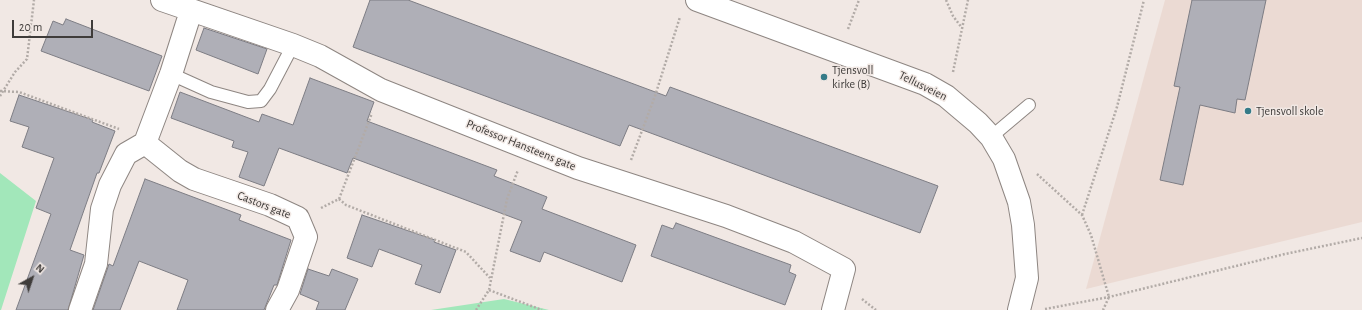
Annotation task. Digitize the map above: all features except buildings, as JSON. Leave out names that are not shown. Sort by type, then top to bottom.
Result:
[{"type":"street","name":"Professor Hansteens gate","points":[[162,0],[293,45],[320,56],[381,90],[578,168],[726,216],[787,239],[844,269],[833,310]]},
{"type":"street","name":"Tellusveien","points":[[697,0],[904,75],[946,96],[991,137],[1004,159],[1019,202],[1023,225],[1027,278],[1019,310]]},
{"type":"street","points":[[80,310],[96,264],[102,209],[110,185],[126,154],[134,148],[145,144],[171,74],[191,11]]},
{"type":"street","name":"Castors gate","points":[[145,144],[180,171],[194,179],[270,205],[298,218],[306,237],[288,290],[277,310]]},
{"type":"lane","points":[[171,74],[210,92],[248,102],[261,101],[270,88],[293,45]]},
{"type":"lane","points":[[991,137],[1029,105]]},
{"type":"path","points":[[0,96],[1,91],[27,59],[34,0]]},
{"type":"path","points":[[846,35],[859,0]]},
{"type":"path","points":[[946,0],[953,16],[962,28]]},
{"type":"path","points":[[946,96],[953,76],[968,0]]},
{"type":"path","points":[[1082,215],[1117,107],[1144,0]]},
{"type":"path","points":[[624,182],[655,96],[680,14]]},
{"type":"path","points":[[298,218],[339,199],[381,90]]},
{"type":"path","points":[[1,91],[19,92],[124,131],[145,144]]},
{"type":"path","points":[[476,310],[488,290],[508,199],[527,147]]},
{"type":"path","points":[[1035,172],[1082,215],[1091,235],[1109,297],[1103,310]]},
{"type":"path","points":[[339,199],[346,205],[466,252],[490,278]]},
{"type":"path","points":[[1039,310],[1109,297],[1285,254],[1362,238]]},
{"type":"path","points":[[488,290],[542,310]]},
{"type":"shaded area","name":"Tjensvoll skole","points":[[1165,0],[1362,0],[1362,222],[1086,289]]},
{"type":"green space","points":[[0,173],[36,201],[1,310],[0,310]]},
{"type":"green space","points":[[504,299],[549,310],[431,310]]},
{"type":"place","name":"Tjensvoll kirke (B)","points":[[824,77]]},
{"type":"place","name":"Tjensvoll skole","points":[[1248,111]]}]
